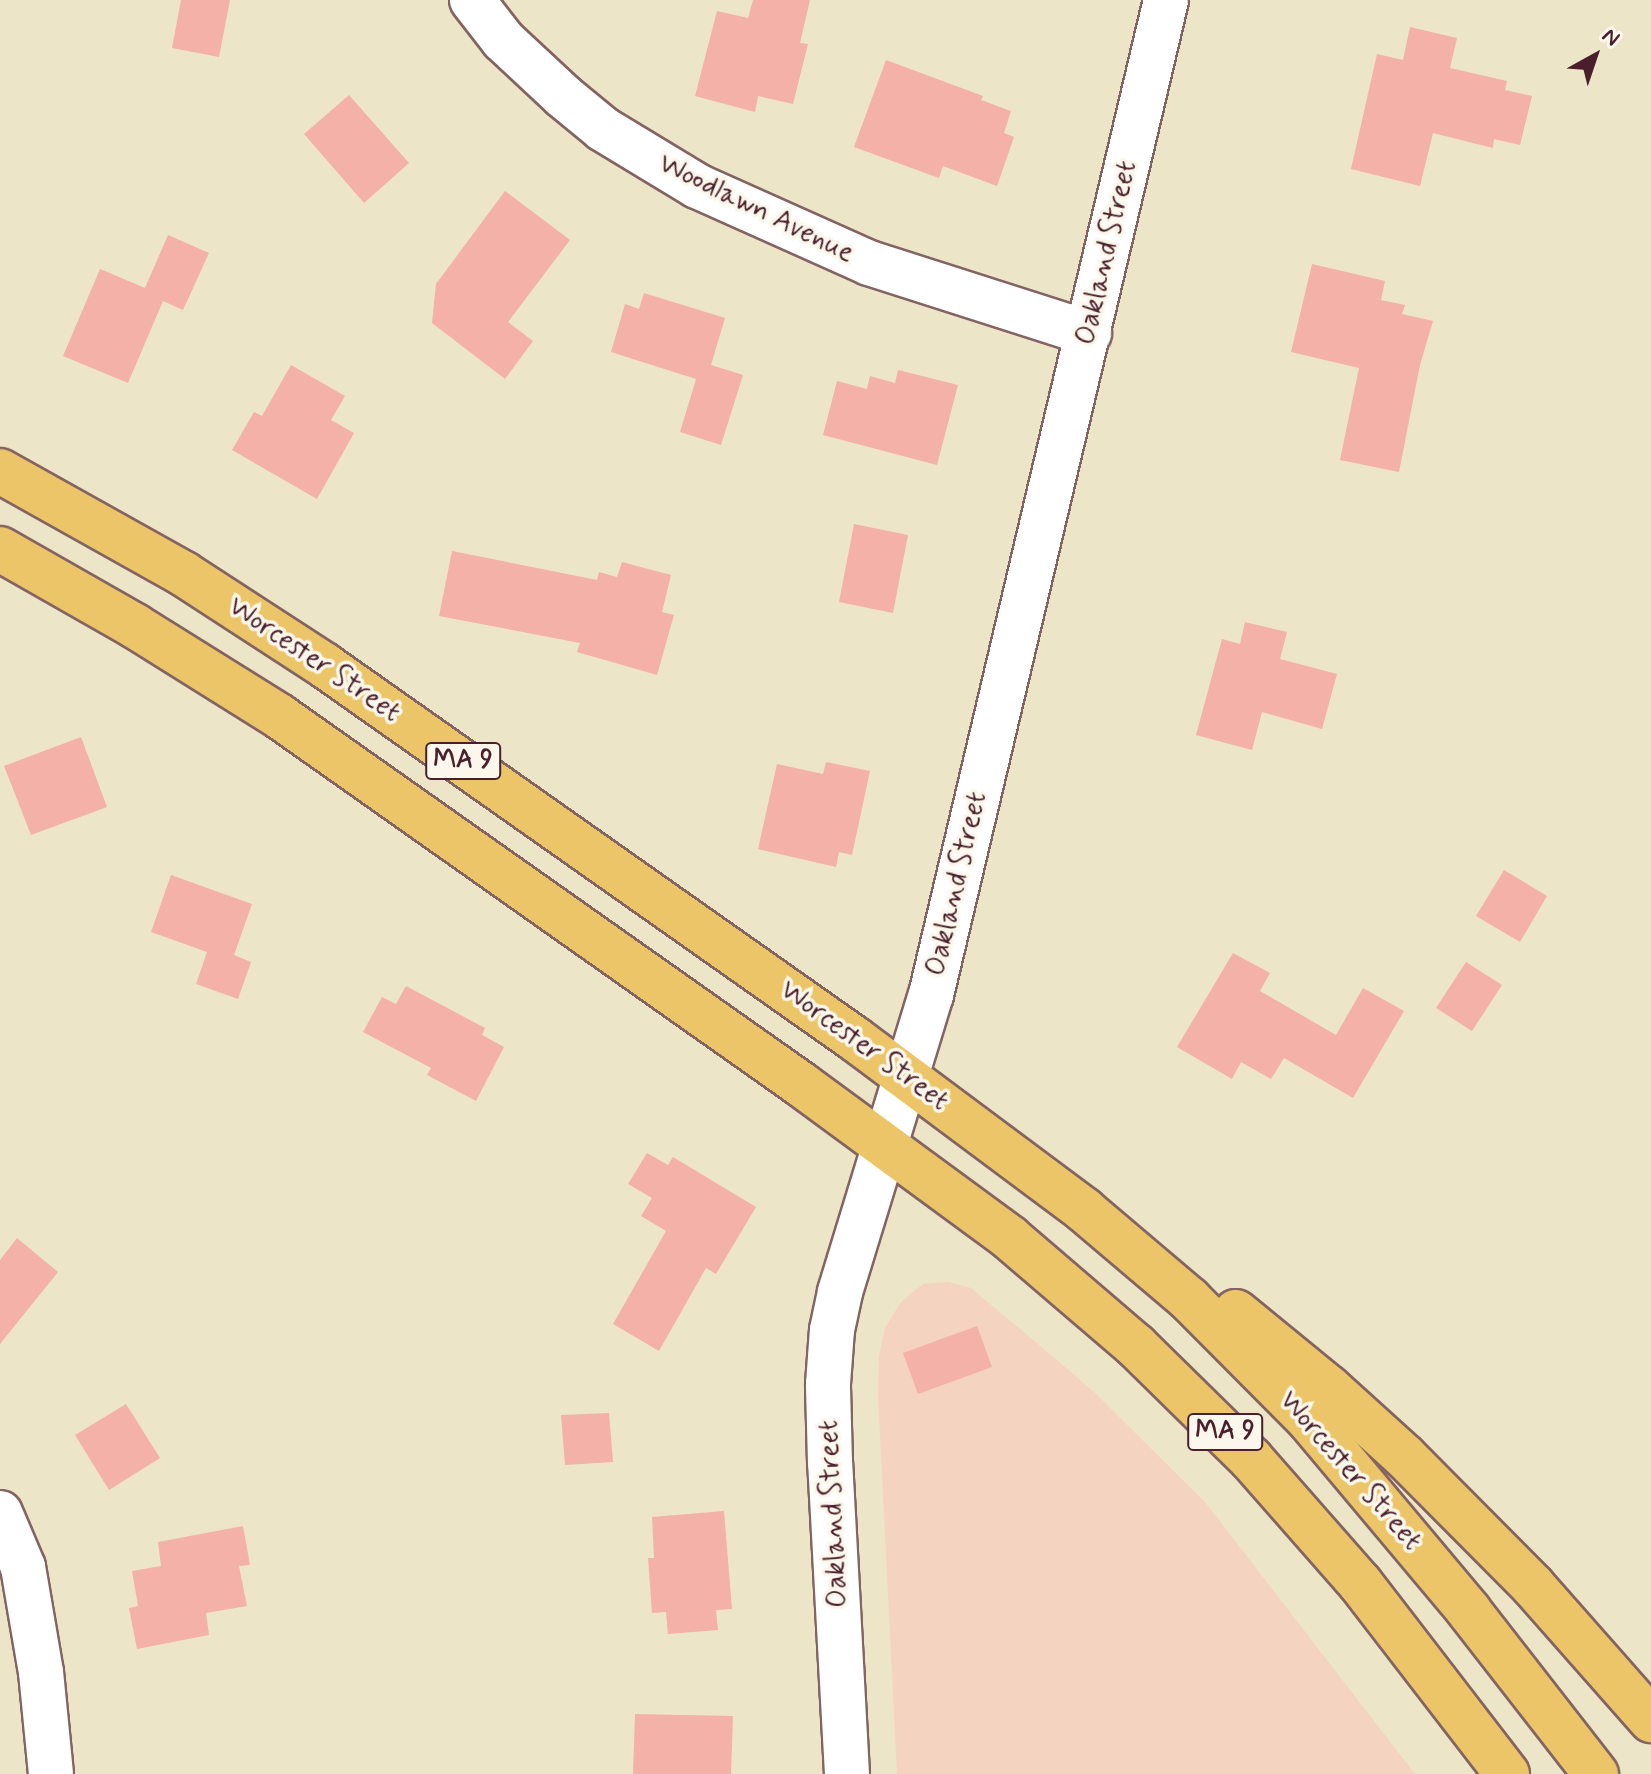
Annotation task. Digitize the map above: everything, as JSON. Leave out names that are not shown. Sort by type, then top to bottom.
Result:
[{"type":"highway","name":"Worcester Street","points":[[0,471],[111,530],[266,626],[1029,1165],[1189,1299],[1309,1420],[1469,1611],[1596,1774]]},
{"type":"highway","name":"MA 9","points":[[0,549],[135,626],[279,716],[887,1145],[1073,1290],[1192,1399],[1360,1583],[1507,1774]]},
{"type":"highway","points":[[1029,1165],[1238,1314],[1349,1405],[1533,1586],[1651,1720]]},
{"type":"street","name":"Woodlawn Avenue","points":[[472,0],[503,40],[563,96],[603,129],[697,186],[869,263],[1089,333]]},
{"type":"street","name":"Oakland Street","points":[[847,1774],[830,1463],[830,1345],[840,1292],[908,1077],[1089,333],[1166,0]]},
{"type":"street","points":[[0,1513],[23,1567],[41,1672],[51,1774]]},
{"type":"shaded area","points":[[948,1282],[971,1288],[1031,1338],[1094,1392],[1205,1502],[1415,1774],[897,1774],[878,1395],[879,1356],[885,1328],[901,1302],[923,1284]]},
{"type":"building","points":[[181,0],[230,0],[219,57],[172,48]]},
{"type":"building","points":[[753,0],[810,0],[800,43],[808,44],[793,104],[758,96],[755,112],[695,96],[717,11],[748,18]]},
{"type":"building","points":[[1410,27],[1457,38],[1450,68],[1507,81],[1505,90],[1532,96],[1520,145],[1494,139],[1493,148],[1433,133],[1420,186],[1351,169],[1377,54],[1403,60]]},
{"type":"building","points":[[886,60],[983,96],[981,100],[1011,111],[1004,133],[1014,137],[997,186],[943,166],[939,178],[854,147]]},
{"type":"building","points":[[349,95],[409,163],[364,203],[304,134]]},
{"type":"building","points":[[505,191],[570,240],[508,322],[533,341],[505,379],[432,323],[436,284]]},
{"type":"building","points":[[168,235],[209,253],[183,310],[163,301],[128,383],[63,356],[100,269],[145,288]]},
{"type":"building","points":[[1312,264],[1385,281],[1381,300],[1405,305],[1402,314],[1433,321],[1420,365],[1399,472],[1340,460],[1359,368],[1291,352]]},
{"type":"building","points":[[644,293],[725,318],[711,365],[743,375],[721,445],[680,432],[696,379],[611,352],[625,304],[639,309]]},
{"type":"building","points":[[291,365],[345,396],[331,420],[354,433],[317,499],[232,450],[254,412],[262,416]]},
{"type":"building","points":[[898,370],[958,385],[937,465],[823,435],[837,381],[867,389],[870,376],[895,383]]},
{"type":"building","points":[[854,524],[908,535],[893,613],[839,602]]},
{"type":"building","points":[[452,551],[597,580],[599,572],[617,577],[622,562],[671,575],[662,612],[674,615],[657,675],[577,652],[580,643],[439,616]]},
{"type":"building","points":[[1245,622],[1287,632],[1280,659],[1337,674],[1322,729],[1262,712],[1252,750],[1196,735],[1222,639],[1240,644]]},
{"type":"building","points":[[81,737],[107,807],[31,835],[4,766]]},
{"type":"building","points":[[826,762],[870,771],[852,855],[839,852],[836,867],[758,849],[777,764],[823,774]]},
{"type":"building","points":[[1504,870],[1547,896],[1520,942],[1476,916]]},
{"type":"building","points":[[171,875],[252,904],[234,955],[251,962],[238,999],[196,984],[207,952],[151,932]]},
{"type":"building","points":[[1233,953],[1270,973],[1260,991],[1336,1035],[1363,988],[1404,1011],[1353,1098],[1284,1058],[1271,1079],[1241,1062],[1232,1079],[1177,1047]]},
{"type":"building","points":[[1466,962],[1502,985],[1472,1031],[1436,1008]]},
{"type":"building","points":[[406,986],[485,1028],[482,1035],[504,1047],[476,1101],[427,1075],[431,1068],[363,1032],[382,997],[396,1004]]},
{"type":"building","points":[[647,1153],[668,1165],[673,1157],[756,1207],[716,1274],[706,1268],[659,1351],[613,1324],[666,1231],[641,1216],[652,1198],[628,1184]]},
{"type":"building","points":[[17,1238],[58,1272],[0,1344],[0,1260]]},
{"type":"building","points":[[977,1326],[992,1367],[918,1394],[903,1353]]},
{"type":"building","points":[[126,1404],[160,1458],[109,1490],[75,1435]]},
{"type":"building","points":[[609,1413],[613,1462],[565,1465],[561,1415]]},
{"type":"building","points":[[724,1511],[732,1609],[716,1610],[718,1630],[668,1634],[666,1612],[652,1613],[648,1558],[654,1558],[652,1517]]},
{"type":"building","points":[[243,1526],[250,1565],[239,1566],[247,1606],[206,1613],[209,1635],[137,1649],[129,1608],[138,1606],[132,1571],[161,1566],[158,1542]]},
{"type":"building","points":[[635,1714],[733,1716],[731,1774],[633,1774]]}]
